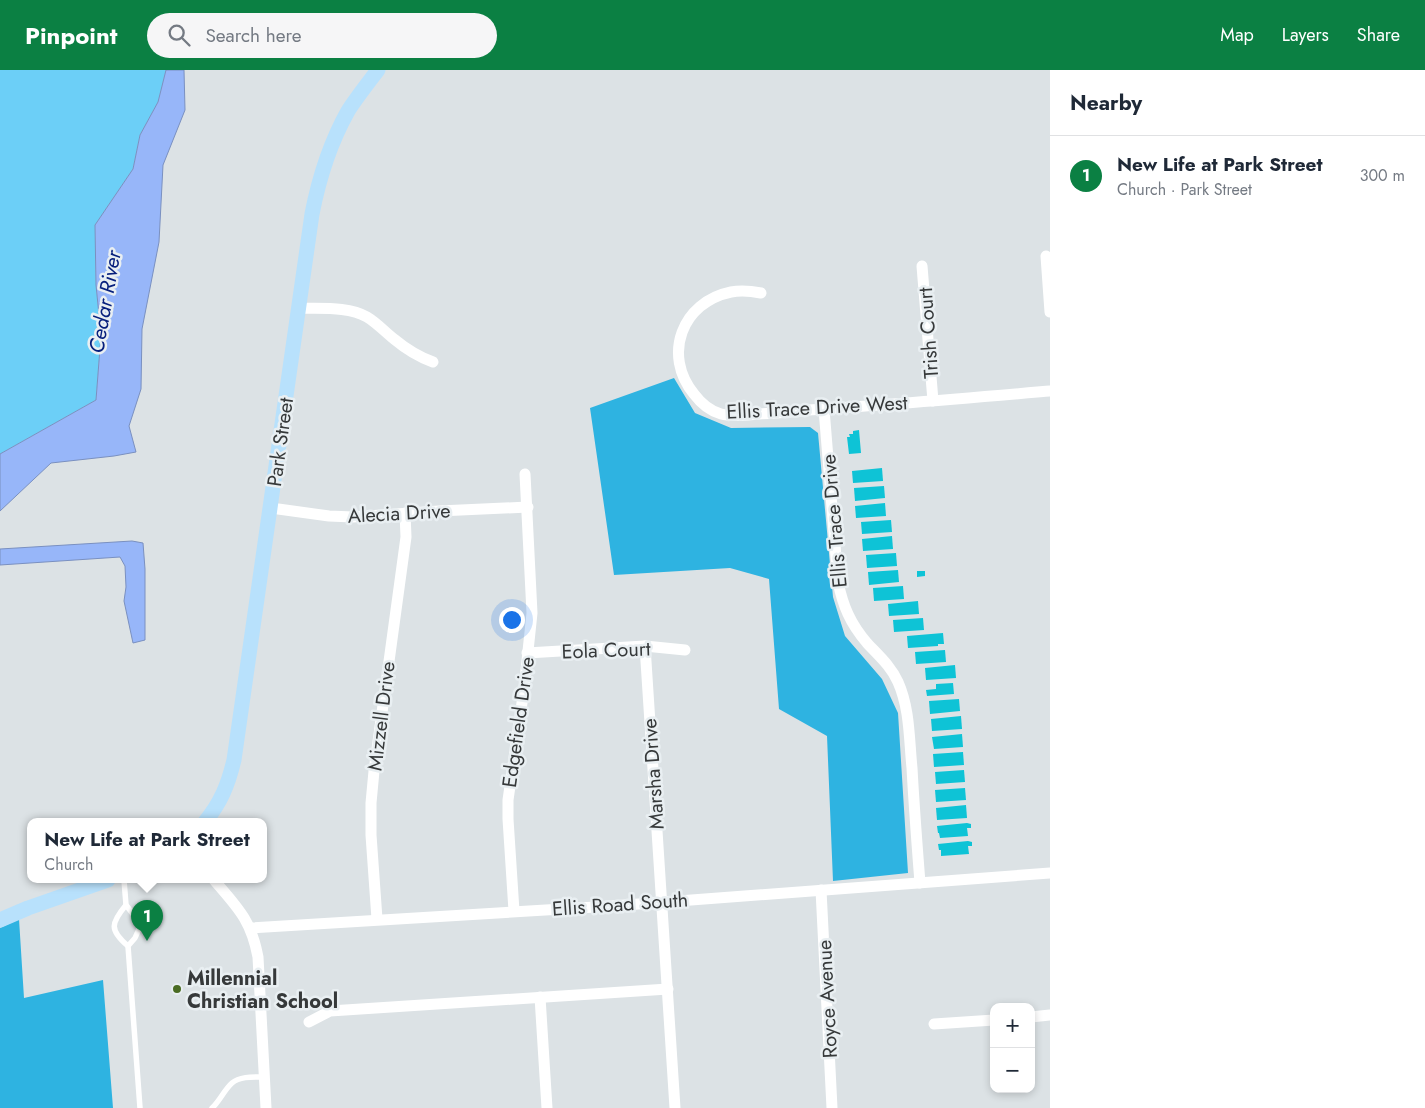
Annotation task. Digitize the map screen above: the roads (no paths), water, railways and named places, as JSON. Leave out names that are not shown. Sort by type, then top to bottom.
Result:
[{"type":"street","name":"Park Street","points":[[208,818],[223,796],[234,760],[312,214],[323,168],[335,138],[348,112],[378,70]]},
{"type":"street","points":[[1046,256],[1050,312]]},
{"type":"street","name":"Trish Court","points":[[922,266],[933,401]]},
{"type":"street","name":"Ellis Trace Drive West","points":[[761,293],[750,291],[731,292],[716,297],[695,311],[681,333],[678,349],[679,364],[684,380],[698,399],[721,414],[742,415],[1050,391]]},
{"type":"street","points":[[299,308],[341,310],[358,313],[367,317],[404,347],[433,362]]},
{"type":"street","name":"Ellis Trace Drive","points":[[824,409],[838,582],[842,600],[855,628],[885,661],[904,696],[907,711],[920,883]]},
{"type":"street","name":"Edgefield Drive","points":[[514,911],[508,800],[532,613],[525,474]]},
{"type":"street","name":"Alecia Drive","points":[[271,508],[330,516],[353,517],[528,507]]},
{"type":"street","name":"Mizzell Drive","points":[[377,919],[371,834],[371,803],[375,761],[406,538],[405,513]]},
{"type":"street","name":"Eola Court","points":[[527,653],[645,646],[685,650]]},
{"type":"street","name":"Marsha Drive","points":[[645,646],[675,1108]]},
{"type":"street","name":"Ellis Road South","points":[[250,928],[662,902],[1050,873]]},
{"type":"street","points":[[0,920],[99,883]]},
{"type":"street","points":[[217,883],[242,913],[255,942],[258,957],[266,1108]]},
{"type":"street","name":"Royce Avenue","points":[[821,890],[832,1108]]},
{"type":"street","points":[[309,1022],[330,1011],[668,989]]},
{"type":"street","points":[[540,997],[547,1108]]},
{"type":"street","points":[[1035,1016],[1050,1015]]},
{"type":"street","points":[[934,1024],[990,1020]]},
{"type":"lane","points":[[124,883],[126,905],[138,922],[139,929],[135,938],[128,946]]},
{"type":"lane","points":[[126,905],[114,922],[115,931],[119,938],[128,946],[140,1108]]},
{"type":"lane","points":[[212,1108],[233,1082],[242,1078],[264,1077]]},
{"type":"water","name":"Cedar River","points":[[166,70],[184,70],[185,110],[163,165],[159,242],[142,329],[141,389],[129,426],[136,452],[51,463],[0,511],[0,454],[96,400],[101,335],[96,285],[95,225],[133,169],[140,135],[158,102]]},
{"type":"water","points":[[132,541],[143,543],[145,569],[145,640],[133,643],[124,601],[126,587],[125,566],[120,557],[0,565],[0,549]]},
{"type":"place","name":"New Life at Park Street","points":[[147,941]]},
{"type":"place","name":"Millennial Christian School","points":[[177,989]]}]
